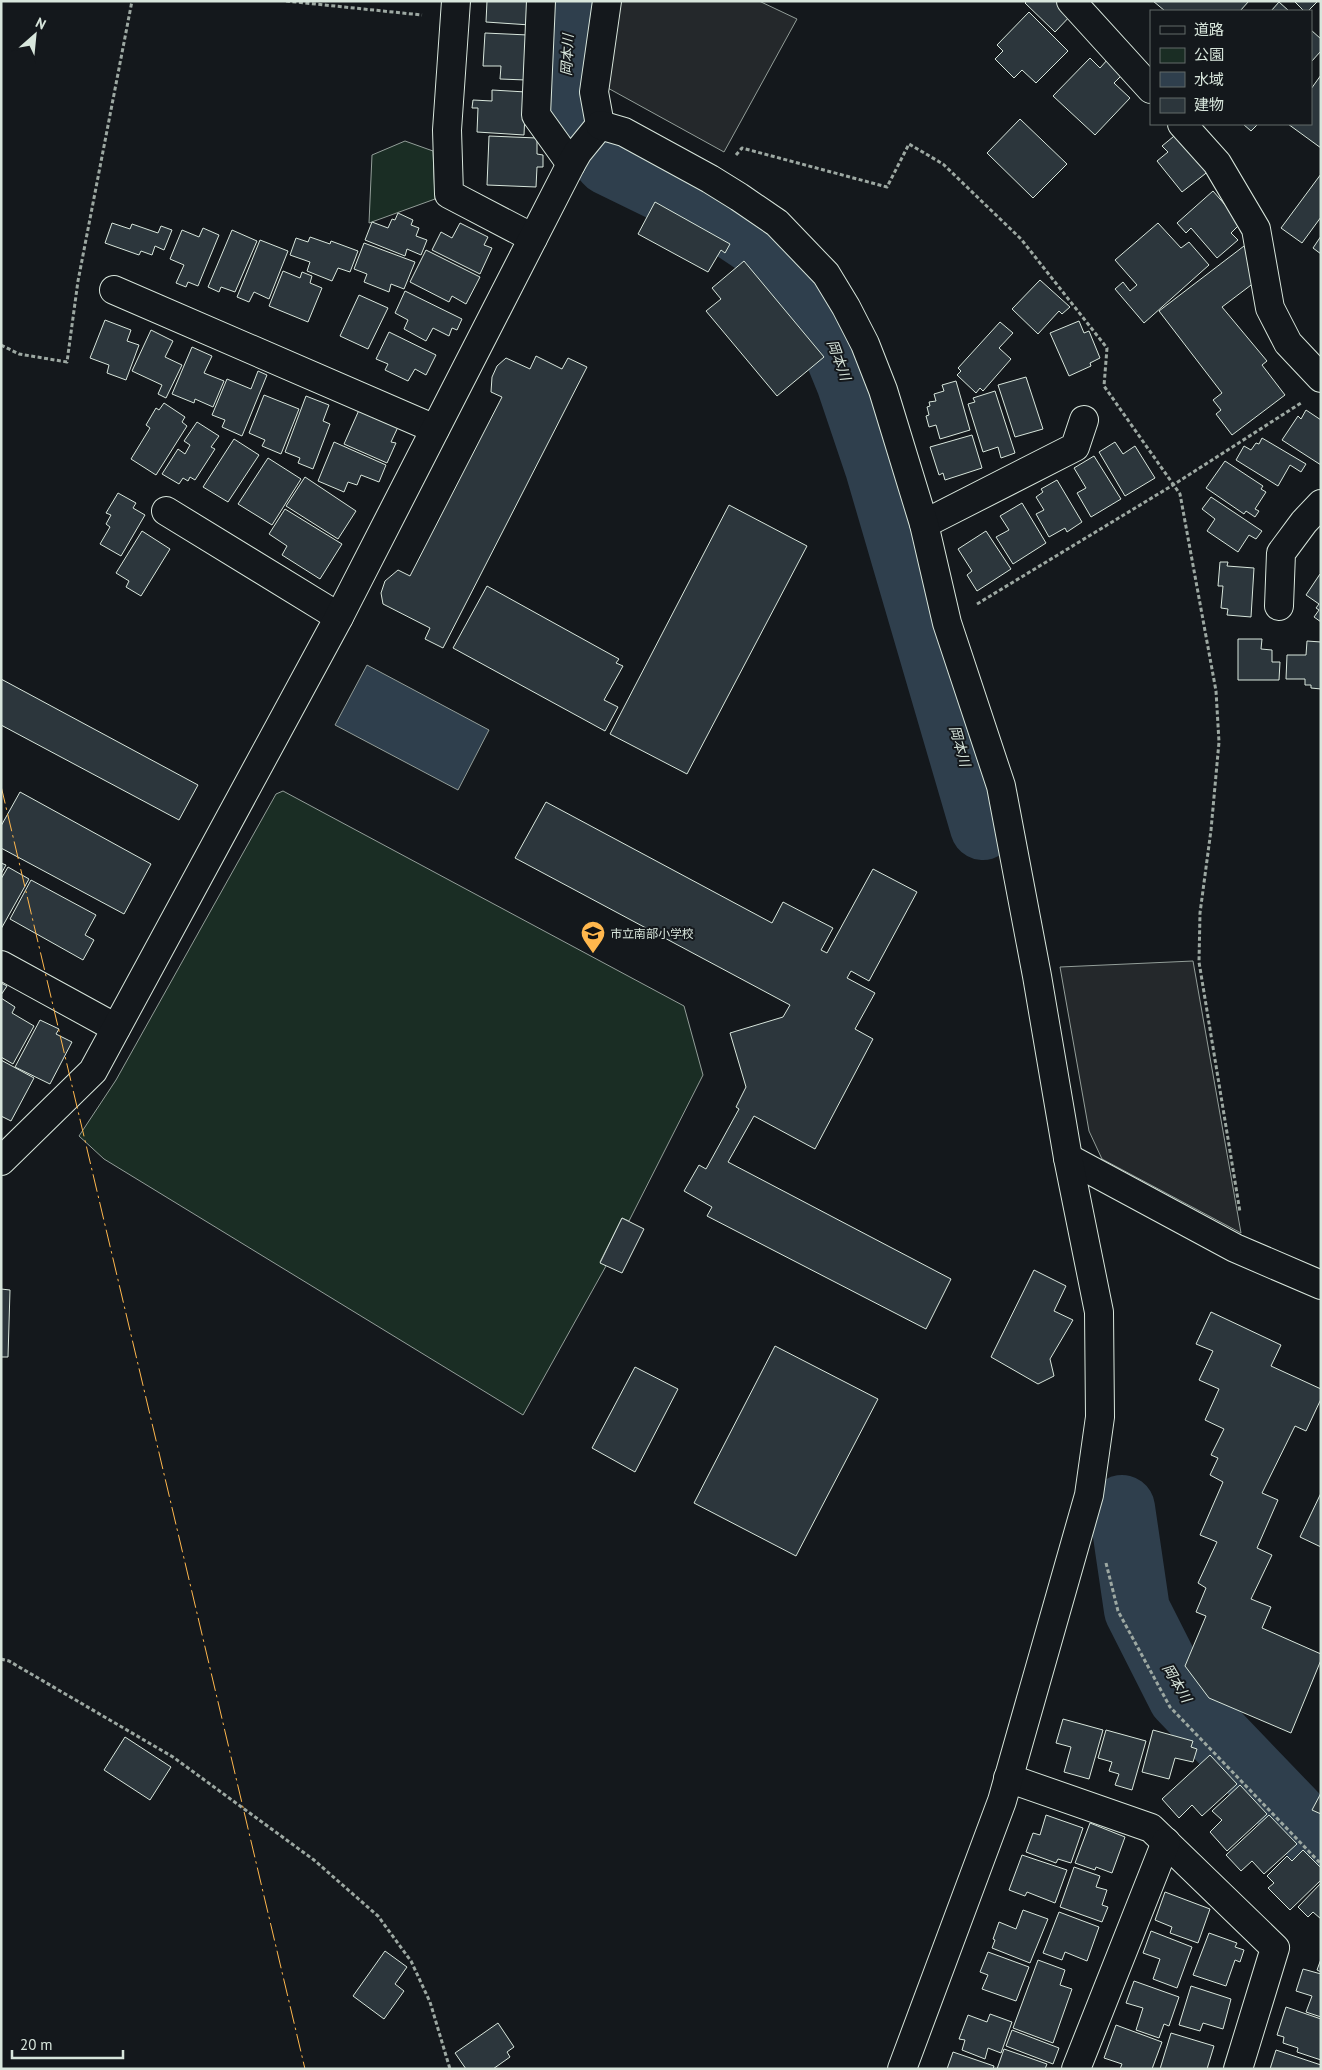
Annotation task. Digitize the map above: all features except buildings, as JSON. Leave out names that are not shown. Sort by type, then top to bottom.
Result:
[{"type":"street","points":[[541,1],[536,115],[586,143],[624,132],[740,197],[777,223],[826,274],[865,344],[883,390],[924,524],[947,623],[1001,786],[1037,976],[1068,1158],[1099,1312],[1100,1417],[1089,1495],[1002,1801],[902,2069]]},
{"type":"street","points":[[1,1161],[93,1071],[339,617],[534,238],[586,143],[607,1]]},
{"type":"street","points":[[1071,1],[1150,88]]},
{"type":"street","points":[[455,10],[447,130],[449,194],[534,238]]},
{"type":"street","points":[[1183,125],[1217,163],[1256,229],[1270,308],[1288,343],[1321,378]]},
{"type":"street","points":[[114,290],[435,429]]},
{"type":"street","points":[[924,524],[1075,447],[1084,420]]},
{"type":"street","points":[[1279,606],[1281,554],[1304,522],[1321,504]]},
{"type":"street","points":[[166,511],[339,617]]},
{"type":"street","points":[[1,965],[116,1028]]},
{"type":"street","points":[[1068,1158],[1247,1253],[1321,1285]]},
{"type":"street","points":[[1008,1778],[1151,1828],[1275,1948],[1238,2069]]},
{"type":"street","points":[[1076,2069],[1166,1842]]},
{"type":"path","points":[[1,345],[19,354],[67,362],[78,281],[132,1]]},
{"type":"path","points":[[286,1],[455,10]]},
{"type":"path","points":[[710,180],[742,148],[887,187],[909,144],[943,164],[1021,239],[1107,348],[1104,386],[1180,494],[1216,691],[1219,742],[1211,830],[1200,913],[1199,962],[1247,1253]]},
{"type":"path","points":[[947,623],[1173,485],[1304,401]]},
{"type":"path","points":[[1106,1562],[1118,1611],[1170,1708],[1321,1864]]},
{"type":"path","points":[[1,1658],[87,1705],[173,1757],[314,1860],[378,1916],[411,1961],[430,2002],[450,2069]]},
{"type":"green space","points":[[405,141],[433,151],[435,199],[369,223],[372,155]]},
{"type":"green space","points":[[283,791],[684,1006],[703,1075],[629,1221],[622,1218],[600,1262],[606,1266],[523,1415],[104,1159],[79,1136],[116,1080],[276,794]]},
{"type":"shaded area","points":[[618,1],[759,1],[797,19],[724,152],[606,87]]},
{"type":"shaded area","points":[[1193,961],[1241,1233],[1102,1159],[1089,1131],[1060,967]]},
{"type":"water","points":[[367,665],[489,730],[458,790],[335,725]]},
{"type":"waterway","name":"岡本川","points":[[569,1],[565,89],[570,116],[608,162],[690,202],[721,219],[757,243],[795,281],[827,328],[849,382],[878,468],[983,827]]},
{"type":"waterway","name":"岡本川","points":[[1122,1508],[1137,1610],[1181,1697],[1321,1843]]},
{"type":"power","points":[[1,786],[305,2069]]},
{"type":"place","name":"市立南部小学校","points":[[593,954]]}]
